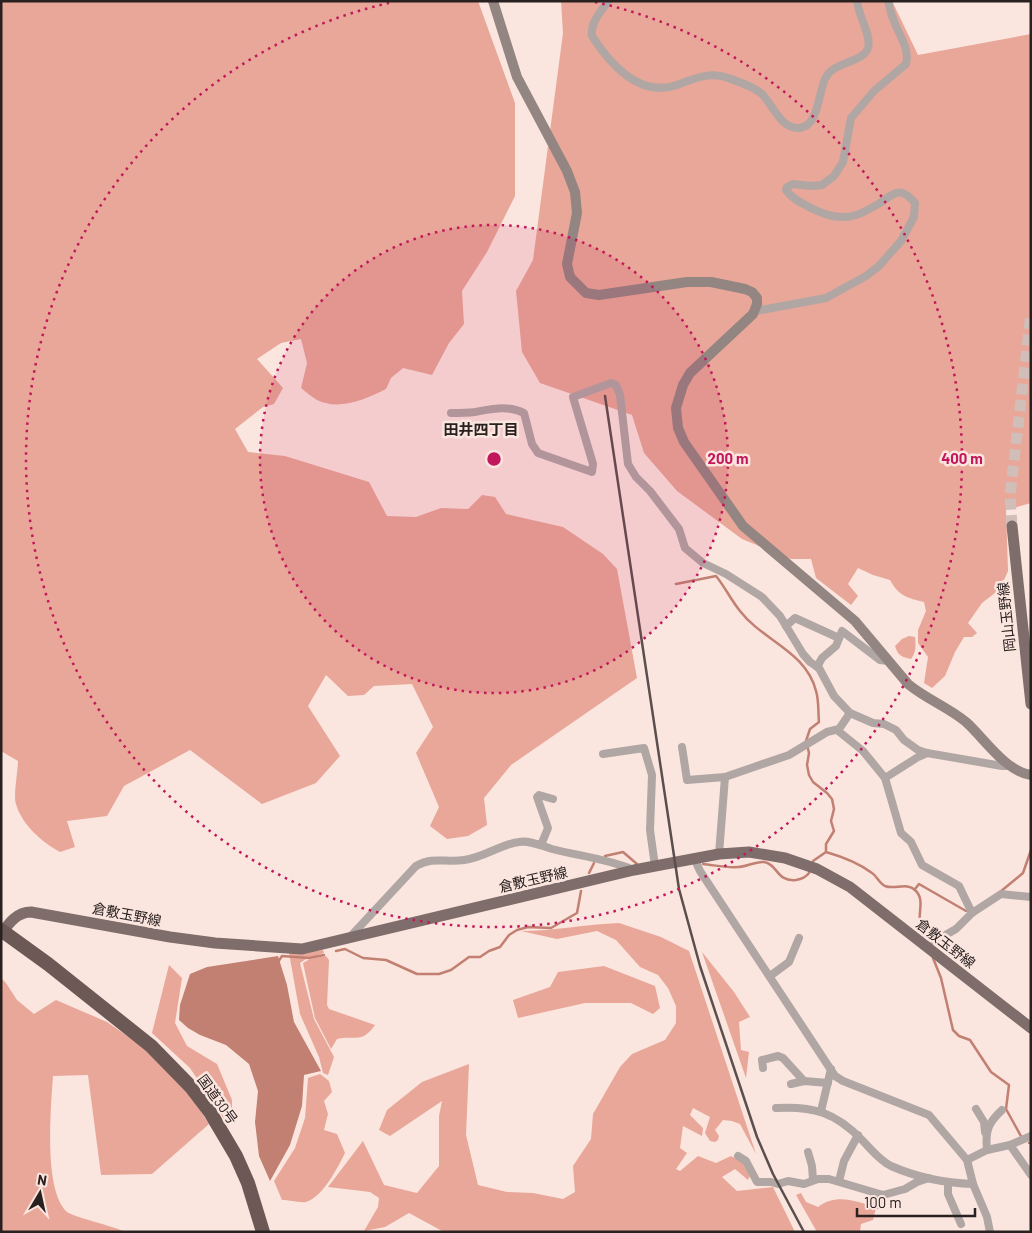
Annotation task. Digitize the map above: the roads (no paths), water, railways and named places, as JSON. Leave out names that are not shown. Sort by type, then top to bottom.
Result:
[{"type":"highway","name":"国道30号","points":[[2,934],[48,964],[151,1046],[191,1087],[210,1112],[236,1156],[248,1183],[263,1232]]},
{"type":"main road","name":"岡山玉野線","points":[[1012,526],[1031,704]]},
{"type":"main road","name":"倉敷玉野線","points":[[2,934],[18,915],[31,912],[170,937],[216,943],[302,948],[634,870],[719,854],[749,852],[785,858],[817,869],[850,887],[1031,1028]]},
{"type":"street","points":[[493,1],[517,76],[567,171],[575,192],[577,213],[567,264],[570,276],[574,282],[586,292],[599,295],[686,282],[724,283],[752,292],[757,298],[756,311]]},
{"type":"street","points":[[608,1],[593,25],[592,36],[609,60],[631,80],[647,85],[668,87],[709,74],[724,76],[762,94],[785,124],[799,128],[811,122],[824,79],[830,70],[863,56],[868,50],[870,40],[862,22],[857,1]]},
{"type":"street","points":[[888,1],[894,22],[907,49],[908,57],[906,64],[874,91],[851,118],[843,162],[834,176],[822,185],[793,184],[787,187],[786,190],[795,200],[825,215],[842,218],[857,215],[879,203],[890,194],[902,192],[908,195],[915,203],[912,224],[901,241],[879,266],[866,276],[826,298],[756,311],[690,373],[683,386],[676,408],[678,428],[684,442],[742,526],[855,621],[900,676],[918,692],[959,717],[1011,766],[1022,773],[1031,775]]},
{"type":"street","points":[[451,413],[474,412],[492,408],[518,410],[524,413],[532,444],[538,453],[592,472],[593,464],[573,397],[611,382],[616,385],[621,404],[628,464],[636,477],[679,529],[685,548],[703,563],[726,574],[762,598],[780,616],[803,654],[810,662],[820,668],[834,696],[850,713],[896,730],[904,740],[918,750],[927,753],[1011,766]]},
{"type":"street","points":[[786,626],[796,618],[839,638]]},
{"type":"street","points":[[817,667],[822,658],[836,646],[842,631],[880,660],[888,661]]},
{"type":"street","points":[[682,747],[687,780],[725,776],[789,755],[827,732],[839,729],[850,713]]},
{"type":"street","points":[[837,730],[863,751],[885,778],[901,832],[912,842],[922,865],[959,886],[972,913]]},
{"type":"street","points":[[603,754],[644,748],[652,775],[650,830],[656,866]]},
{"type":"street","points":[[885,778],[918,756],[927,753]]},
{"type":"street","points":[[719,854],[725,776]]},
{"type":"street","points":[[541,845],[548,828],[537,797],[539,795],[553,799]]},
{"type":"street","points":[[349,938],[416,866],[424,861],[435,859],[469,860],[519,842],[541,845],[634,870]]},
{"type":"street","points":[[694,858],[700,871],[835,1076],[843,1081],[929,1115],[968,1160],[973,1184],[987,1216],[990,1232]]},
{"type":"street","points":[[926,946],[956,929],[972,913],[1001,894],[1031,897]]},
{"type":"street","points":[[770,976],[789,962],[799,938]]},
{"type":"street","points":[[763,1068],[762,1060],[778,1056],[783,1058],[804,1081]]},
{"type":"street","points":[[822,1111],[831,1070]]},
{"type":"street","points":[[791,1084],[804,1081],[828,1083]]},
{"type":"street","points":[[776,1108],[805,1108],[822,1111],[852,1130],[880,1158],[890,1165],[948,1182],[973,1184]]},
{"type":"street","points":[[976,1109],[984,1122],[988,1150]]},
{"type":"street","points":[[986,1137],[988,1127],[1002,1110]]},
{"type":"street","points":[[839,1181],[844,1161],[858,1135]]},
{"type":"street","points":[[968,1160],[988,1150],[1010,1146],[1031,1136]]},
{"type":"street","points":[[1010,1146],[1031,1175]]},
{"type":"street","points":[[808,1152],[813,1180]]},
{"type":"street","points":[[738,1156],[746,1161],[757,1182],[778,1184],[788,1181],[804,1184],[818,1179],[839,1181],[883,1195],[906,1189],[930,1177]]},
{"type":"street","points":[[948,1182],[948,1194],[961,1224]]},
{"type":"street","points":[[877,1205],[883,1195]]},
{"type":"waterway","points":[[676,584],[716,576],[749,621],[794,656],[811,677],[818,698],[819,722],[810,729],[806,741],[809,753],[807,765],[813,782],[832,799],[834,809],[831,821],[834,831],[826,844],[826,852],[862,866],[874,874],[885,886],[904,886],[915,890],[920,897],[920,925],[925,937]]},
{"type":"waterway","points":[[1000,892],[1023,873],[1031,850]]},
{"type":"waterway","points":[[605,856],[623,852],[637,864]]},
{"type":"waterway","points":[[813,861],[826,852]]},
{"type":"waterway","points":[[703,864],[741,867],[764,862],[769,863],[781,876],[789,880],[800,879],[809,873]]},
{"type":"waterway","points":[[589,873],[594,863]]},
{"type":"waterway","points":[[915,889],[919,884],[966,911]]},
{"type":"waterway","points":[[336,951],[345,949],[363,958],[386,960],[417,974],[439,974],[451,970],[469,957],[480,957],[500,947],[509,935],[517,930],[528,927],[551,928],[577,913],[581,891]]},
{"type":"waterway","points":[[278,962],[282,956],[309,958],[324,955]]},
{"type":"waterway","points":[[933,958],[941,978],[953,1030],[959,1036],[970,1040],[991,1072],[1009,1085],[1006,1109],[1022,1138]]},
{"type":"tunnel","points":[[1012,526],[1010,496],[1031,313]]},
{"type":"railway","points":[[605,396],[679,889],[700,966],[757,1137],[773,1174],[804,1232]]},
{"type":"district","name":"田井四丁目","points":[[481,429]]}]
